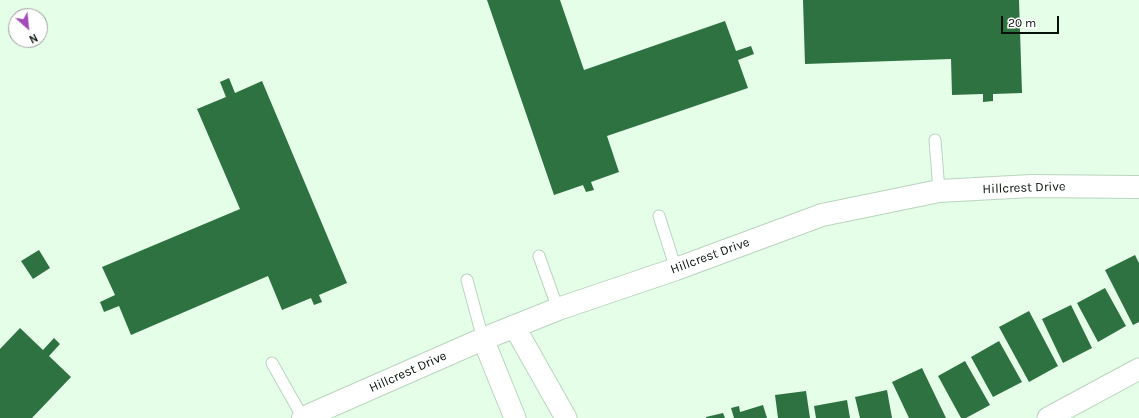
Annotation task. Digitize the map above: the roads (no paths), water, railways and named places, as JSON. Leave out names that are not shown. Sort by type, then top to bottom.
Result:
[{"type":"street","name":"Hillcrest Drive","points":[[303,418],[514,326],[558,309],[676,269],[822,215],[939,191],[1031,186],[1139,187]]},
{"type":"street","points":[[514,326],[566,418],[548,418]]},
{"type":"street","points":[[483,339],[515,418]]},
{"type":"street","points":[[1048,418],[1139,369]]},
{"type":"lane","points":[[935,140],[939,191]]},
{"type":"lane","points":[[659,216],[676,269]]},
{"type":"lane","points":[[538,256],[558,309]]},
{"type":"lane","points":[[468,280],[483,339]]},
{"type":"lane","points":[[272,363],[303,418]]}]
